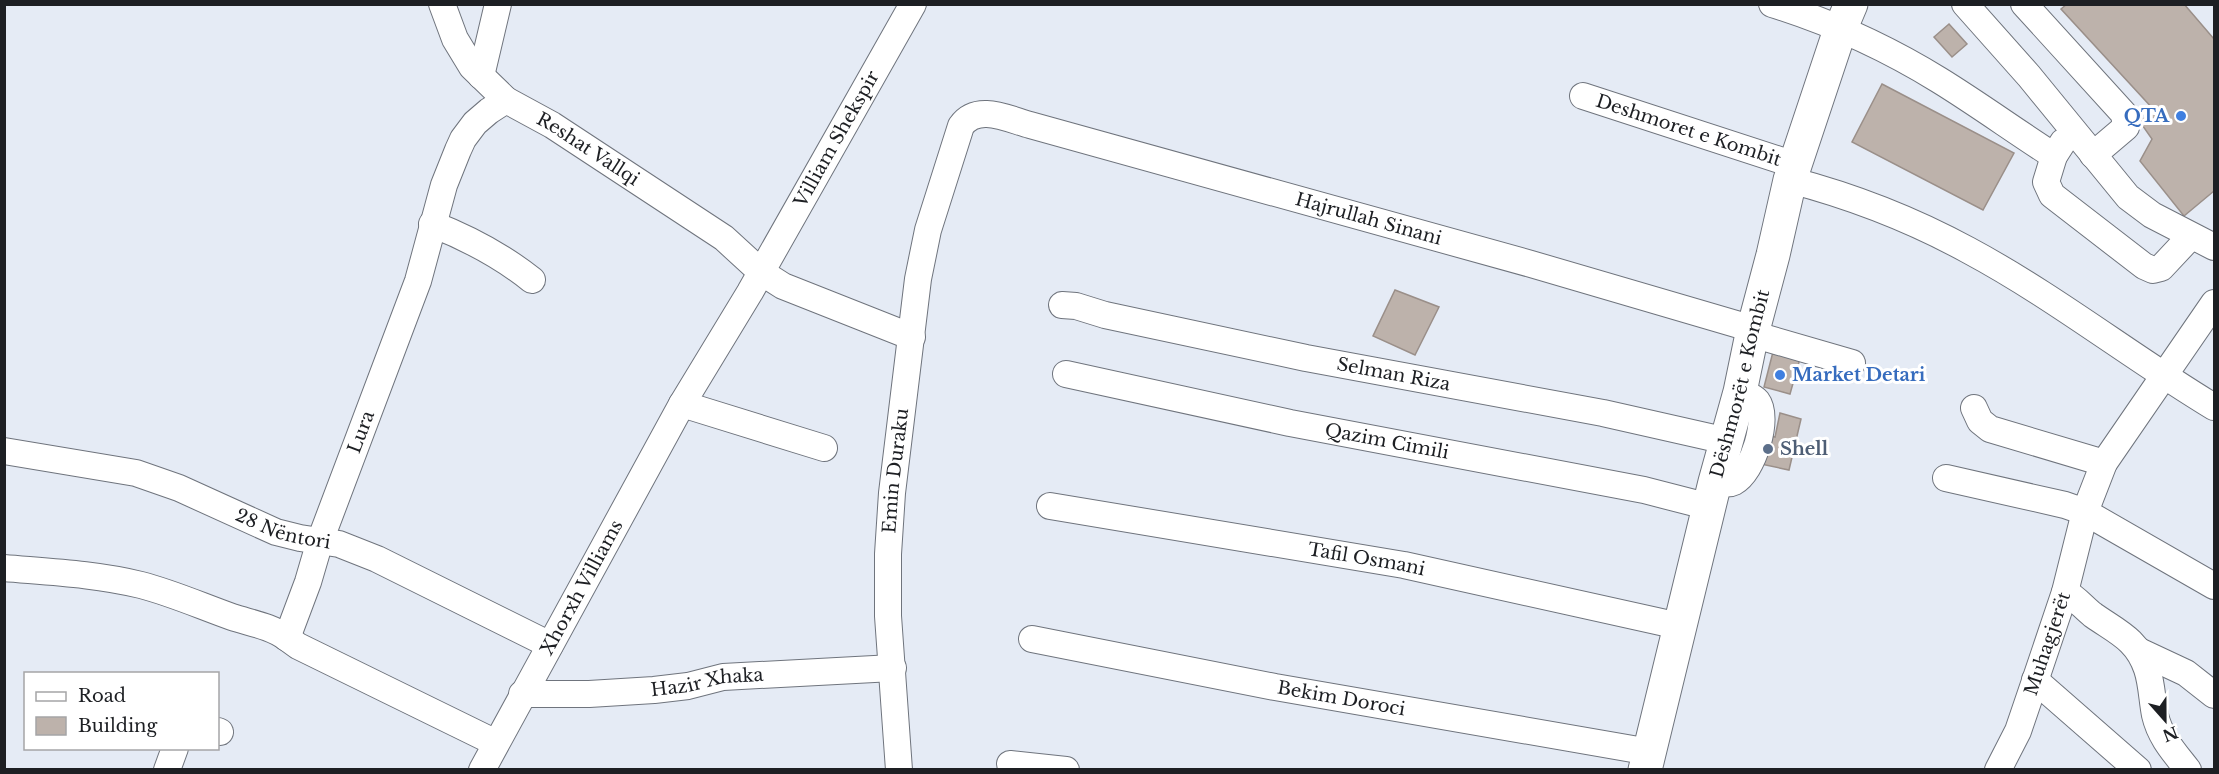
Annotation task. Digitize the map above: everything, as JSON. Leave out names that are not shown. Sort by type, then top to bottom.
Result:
[{"type":"main road","name":"Dëshmorët e Kombit","points":[[1647,761],[1793,172],[1845,17]]},
{"type":"street","name":"Reshat Vallqi","points":[[442,4],[464,56],[506,100],[552,125],[724,238],[761,272]]},
{"type":"street","points":[[481,76],[498,4]]},
{"type":"street","name":"Villiam Shekspir","points":[[761,272],[912,4]]},
{"type":"street","points":[[1772,4],[1813,17],[1845,17],[1874,45],[1919,68],[2054,156]]},
{"type":"street","points":[[1965,4],[2029,75],[2128,197],[2152,215],[2214,247]]},
{"type":"street","points":[[2024,4],[2124,114],[2126,127],[2093,155]]},
{"type":"street","name":"Deshmoret e Kombit","points":[[1583,96],[1793,172],[1923,228],[2012,275],[2164,376]]},
{"type":"street","name":"Lura","points":[[287,638],[308,582],[320,541],[418,281],[444,185],[463,139],[475,123],[506,100]]},
{"type":"street","name":"Hajrullah Sinani","points":[[985,113],[1552,270],[1752,332]]},
{"type":"street","name":"Emin Duraku","points":[[898,770],[888,616],[891,513],[918,279],[928,230],[961,126],[970,117],[985,113]]},
{"type":"street","points":[[2072,129],[2054,156],[2046,182],[2052,195],[2144,266],[2153,270],[2161,268],[2191,236]]},
{"type":"street","points":[[432,224],[464,236],[516,267],[532,280]]},
{"type":"street","points":[[761,272],[797,293],[912,337]]},
{"type":"street","name":"Xhorxh Villiams","points":[[482,770],[682,404],[761,272]]},
{"type":"street","name":"Muhagjerët","points":[[1998,770],[2018,731],[2065,592],[2085,512],[2104,463],[2214,303]]},
{"type":"street","name":"Selman Riza","points":[[1062,305],[1076,306],[1105,315],[1294,356],[1592,411],[1727,441]]},
{"type":"street","points":[[1752,332],[1852,363]]},
{"type":"street","name":"Qazim Cimili","points":[[1066,374],[1290,423],[1644,490],[1712,495]]},
{"type":"street","points":[[2164,376],[2214,407]]},
{"type":"street","points":[[1712,495],[1726,484],[1734,482],[1749,466],[1755,453],[1762,419],[1760,408],[1757,400],[1740,392]]},
{"type":"street","points":[[682,404],[824,448]]},
{"type":"street","points":[[1974,408],[1980,421],[1990,429],[2104,463]]},
{"type":"street","name":"28 Nëntori","points":[[4,451],[136,473],[180,488],[276,532],[339,544],[377,559],[550,645]]},
{"type":"street","points":[[1946,478],[2065,505],[2085,512],[2214,586]]},
{"type":"street","name":"Tafil Osmani","points":[[1050,507],[1404,565],[1679,626]]},
{"type":"street","points":[[4,568],[97,577],[138,585],[191,600],[279,632],[298,646],[496,743]]},
{"type":"street","points":[[2065,592],[2092,614],[2128,638],[2139,651],[2147,669],[2155,714],[2162,735],[2188,770]]},
{"type":"street","name":"Bekim Doroci","points":[[1032,639],[1647,761]]},
{"type":"street","points":[[2139,651],[2186,673],[2214,695]]},
{"type":"street","name":"Hazir Xhaka","points":[[522,694],[654,690],[688,686],[723,677],[892,668]]},
{"type":"street","points":[[2035,680],[2138,770]]},
{"type":"street","points":[[167,770],[174,750]]},
{"type":"street","points":[[1010,764],[1066,770]]},
{"type":"building","name":"QTA","points":[[2067,4],[2184,4],[2214,39],[2214,191],[2184,216],[2140,161],[2152,139],[2140,122],[2154,110],[2061,9]]},
{"type":"building","points":[[1949,24],[1967,44],[1952,57],[1934,37]]},
{"type":"building","points":[[1882,84],[2014,153],[1983,210],[1852,142]]},
{"type":"building","points":[[1395,290],[1439,307],[1415,355],[1373,336]]},
{"type":"building","points":[[1774,348],[1801,355],[1790,394],[1764,387]]},
{"type":"building","points":[[1780,413],[1801,419],[1789,470],[1732,458],[1739,429],[1775,437]]},
{"type":"place","name":"QTA","points":[[2181,116]]},
{"type":"place","name":"Market Detari","points":[[1780,375]]},
{"type":"place","name":"Shell","points":[[1768,449]]}]
